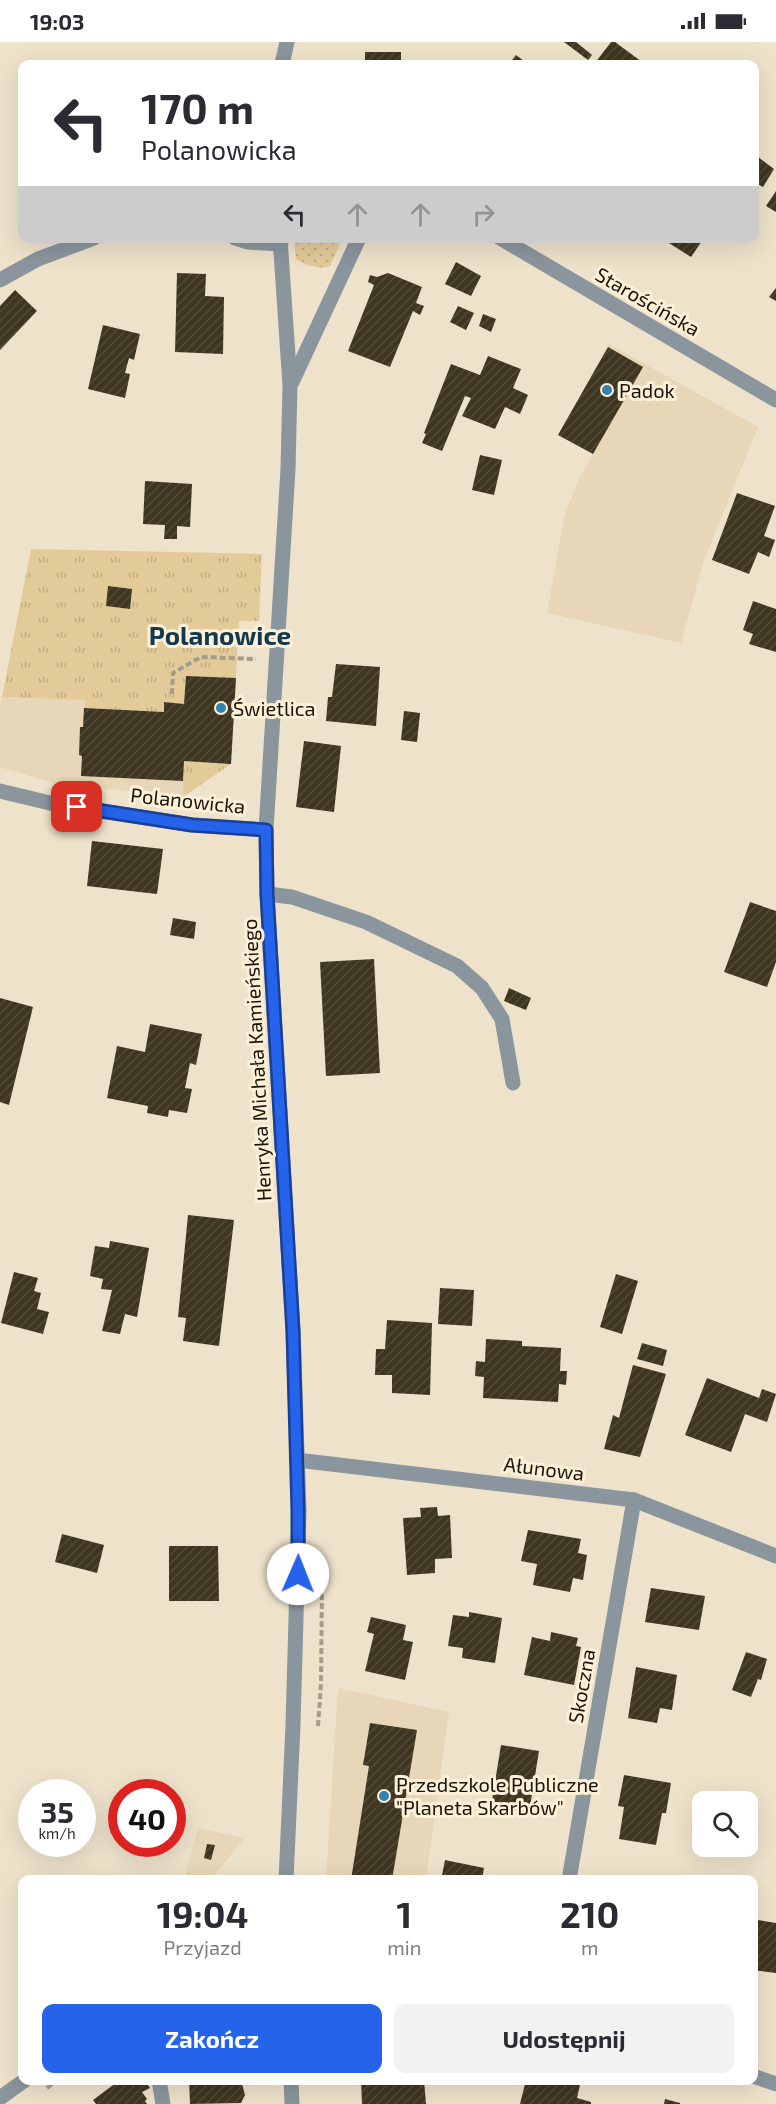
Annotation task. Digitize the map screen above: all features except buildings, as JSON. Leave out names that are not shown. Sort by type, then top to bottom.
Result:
[{"type":"street","points":[[283,60],[287,42]]},
{"type":"street","points":[[0,280],[38,259],[81,243]]},
{"type":"street","name":"Henryka Michała Kamieńskiego","points":[[281,243],[290,385],[288,469],[266,830],[267,894],[293,1331],[297,1460],[298,1574],[286,1875]]},
{"type":"street","points":[[290,385],[357,243]]},
{"type":"street","name":"Starościńska","points":[[509,243],[776,400]]},
{"type":"street","name":"Polanowicka","points":[[0,791],[54,804],[192,825],[266,830]]},
{"type":"street","points":[[267,894],[292,897],[366,922],[457,966],[482,988],[502,1019],[513,1083]]},
{"type":"street","name":"Ałunowa","points":[[297,1460],[634,1500],[776,1556]]},
{"type":"street","name":"Skoczna","points":[[570,1875],[634,1500]]},
{"type":"street","points":[[758,2078],[776,2084]]},
{"type":"street","points":[[0,2098],[18,2085]]},
{"type":"street","points":[[160,2085],[163,2104]]},
{"type":"street","points":[[291,2085],[292,2104]]},
{"type":"path","points":[[172,694],[173,674],[201,657],[256,659]]},
{"type":"shaded area","points":[[609,344],[758,427],[703,563],[681,643],[547,613],[564,518],[577,483],[593,454],[558,435]]},
{"type":"shaded area","points":[[2,697],[85,700],[84,707],[184,713],[183,797],[53,783],[0,767]]},
{"type":"shaded area","name":"Przedszkole Publiczne \"Planeta Skarbów\"","points":[[338,1688],[449,1712],[427,1875],[326,1875]]},
{"type":"shaded area","points":[[198,1828],[244,1838],[215,1875],[185,1875]]},
{"type":"green space","points":[[294,243],[340,243],[330,266],[317,267],[296,259]]},
{"type":"green space","points":[[31,549],[262,554],[259,621],[239,621],[231,764],[183,797],[184,713],[84,708],[85,700],[2,697]]},
{"type":"place","name":"Padok","points":[[607,390]]},
{"type":"place","name":"Świetlica","points":[[221,708]]},
{"type":"place","name":"Przedszkole Publiczne \"Planeta Skarbów\"","points":[[384,1796]]},
{"type":"district","name":"Polanowice","points":[[220,634]]},
{"type":"route","points":[[77,807],[192,825],[266,830],[267,894],[293,1331],[298,1574]]}]
